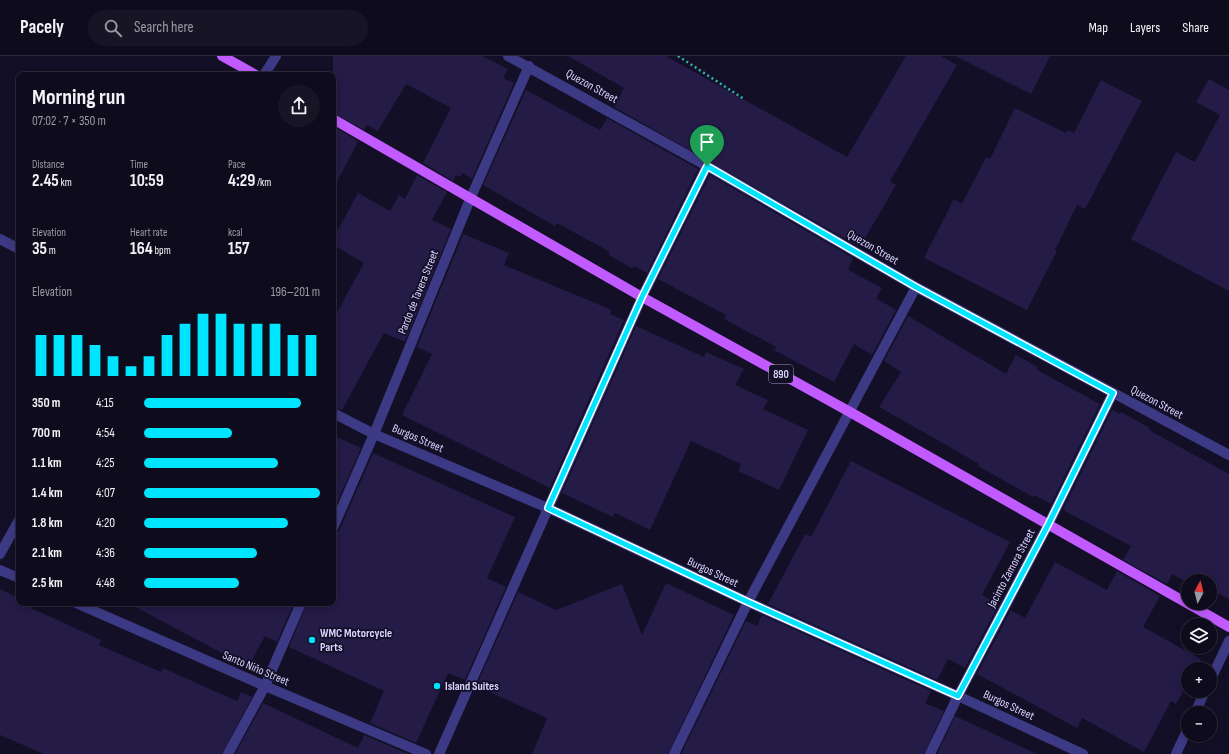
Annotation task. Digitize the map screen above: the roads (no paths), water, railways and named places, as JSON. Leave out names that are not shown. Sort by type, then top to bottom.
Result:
[{"type":"main road","points":[[222,56],[251,72]]},
{"type":"main road","name":"890","points":[[336,121],[471,197],[642,297],[850,412],[1229,627]]},
{"type":"street","points":[[266,72],[276,56]]},
{"type":"street","name":"Quezon Street","points":[[508,56],[529,66],[707,166],[916,287],[1229,455]]},
{"type":"street","name":"Pardo de Tavera Street","points":[[336,521],[374,434],[471,197],[529,66]]},
{"type":"street","points":[[439,754],[642,297],[707,166]]},
{"type":"street","points":[[0,239],[16,247]]},
{"type":"street","points":[[674,754],[748,602],[916,287]]},
{"type":"street","name":"Jacinto Zamora Street","points":[[930,754],[958,696],[1048,525],[1113,393]]},
{"type":"street","name":"Burgos Street","points":[[336,415],[374,434],[548,508],[748,602],[1083,754]]},
{"type":"street","points":[[0,554],[16,525]]},
{"type":"street","points":[[0,570],[16,577]]},
{"type":"street","name":"Santo Niño Street","points":[[83,606],[264,686],[426,754]]},
{"type":"street","points":[[228,754],[264,686],[300,606]]},
{"type":"street","points":[[1217,666],[1229,641]]},
{"type":"street","points":[[1176,754],[1182,742]]},
{"type":"place","name":"WMC Motorcycle Parts","points":[[312,640]]},
{"type":"place","name":"Island Suites","points":[[437,686]]}]
